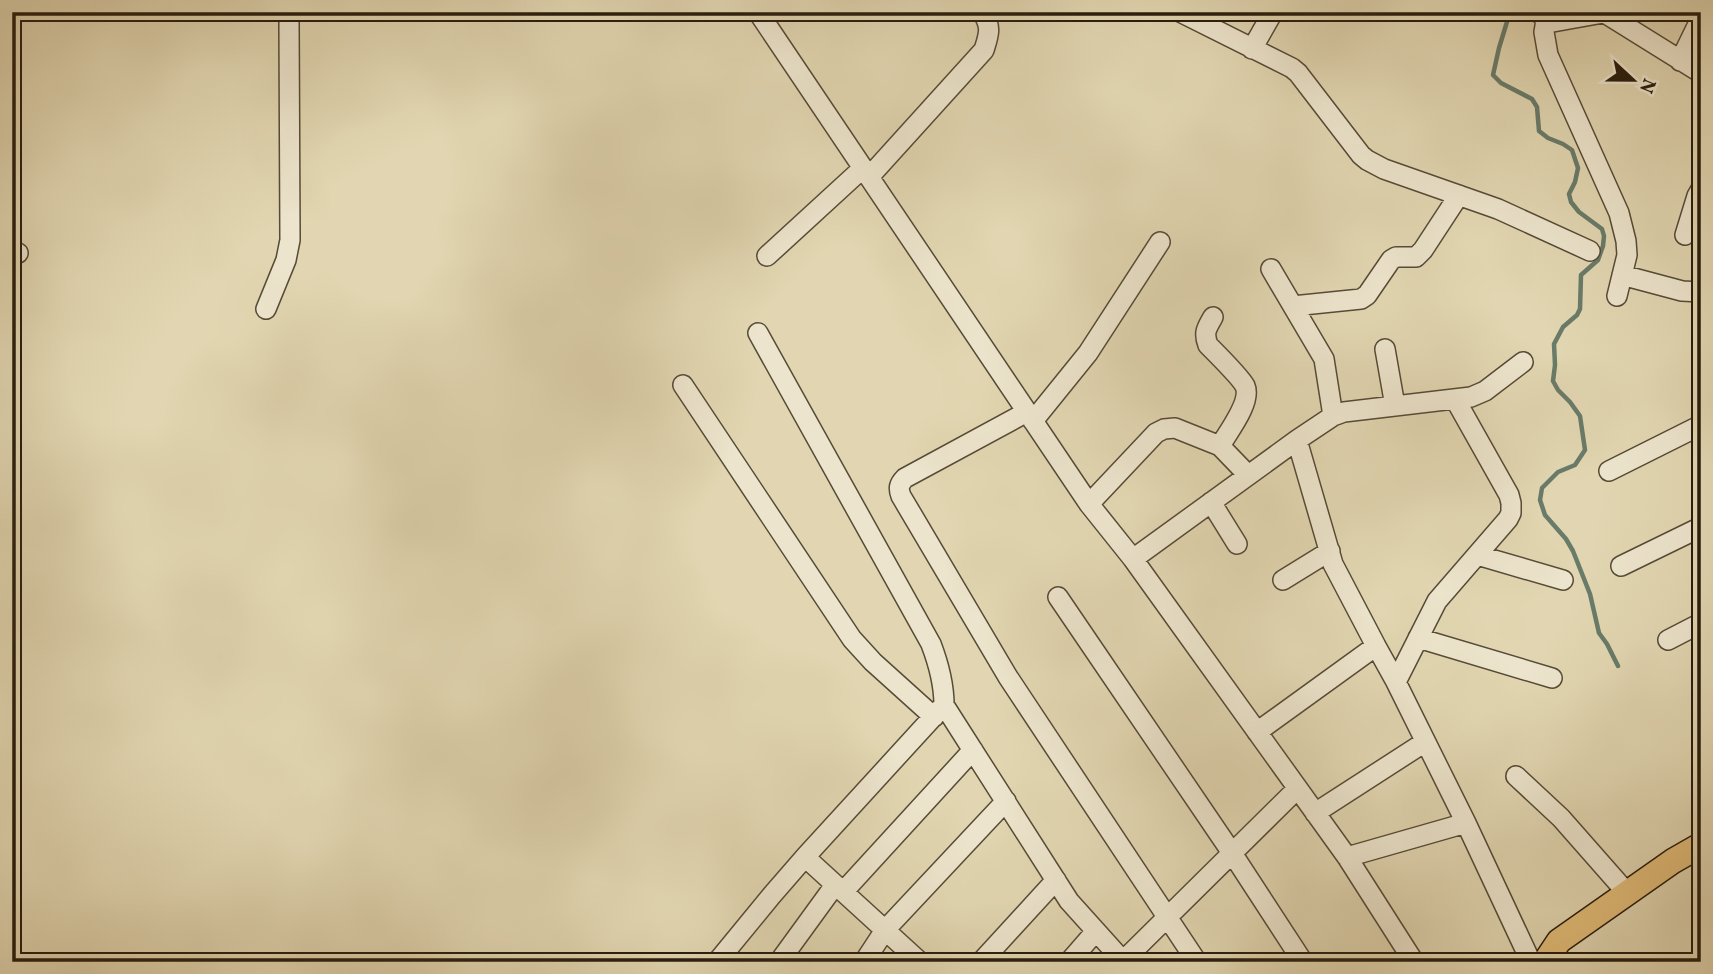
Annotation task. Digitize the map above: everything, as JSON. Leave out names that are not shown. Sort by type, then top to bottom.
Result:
[{"type":"main road","points":[[1545,962],[1559,941],[1673,861],[1699,846]]},
{"type":"street","points":[[266,309],[286,260],[290,240],[287,12]]},
{"type":"street","points":[[758,12],[1089,504],[1133,559],[1347,857],[1414,962]]},
{"type":"street","points":[[767,256],[866,173],[883,163],[984,50],[989,36],[988,22],[982,12]]},
{"type":"street","points":[[1180,12],[1292,68],[1367,160],[1384,169],[1498,209],[1590,251]]},
{"type":"street","points":[[1252,49],[1273,12]]},
{"type":"street","points":[[1543,16],[1553,22],[1603,12],[1701,73]]},
{"type":"street","points":[[1543,16],[1548,55],[1623,225],[1627,256],[1617,296]]},
{"type":"street","points":[[1680,61],[1701,18]]},
{"type":"street","points":[[1685,236],[1701,189]]},
{"type":"street","points":[[1293,306],[1361,299],[1367,295],[1391,260],[1396,257],[1416,257],[1423,250],[1460,195]]},
{"type":"street","points":[[1160,242],[1088,353],[1030,416],[905,478],[899,489],[1008,677],[1197,962]]},
{"type":"street","points":[[1271,269],[1324,359],[1333,416]]},
{"type":"street","points":[[1622,275],[1682,291],[1701,292]]},
{"type":"street","points":[[1213,317],[1206,330],[1208,345],[1245,386],[1246,397],[1220,446]]},
{"type":"street","points":[[717,962],[772,895],[939,711],[944,686],[931,644],[758,333]]},
{"type":"street","points":[[1385,349],[1395,406]]},
{"type":"street","points":[[1133,559],[1333,416],[1354,410],[1471,397],[1485,391],[1523,362]]},
{"type":"street","points":[[683,385],[852,639],[873,662],[939,711],[973,750],[1069,901],[1123,961],[1297,789]]},
{"type":"street","points":[[1396,682],[1437,601],[1511,513],[1508,495],[1455,400]]},
{"type":"street","points":[[1609,471],[1701,425]]},
{"type":"street","points":[[1089,504],[1156,433],[1164,429],[1175,428],[1220,446],[1248,475]]},
{"type":"street","points":[[1297,440],[1333,564],[1466,822],[1531,962]]},
{"type":"street","points":[[1211,502],[1237,544]]},
{"type":"street","points":[[1622,566],[1701,527]]},
{"type":"street","points":[[1283,580],[1330,551]]},
{"type":"street","points":[[1477,555],[1563,580]]},
{"type":"street","points":[[1058,597],[1303,962]]},
{"type":"street","points":[[1668,639],[1701,623]]},
{"type":"street","points":[[1418,638],[1552,678]]},
{"type":"street","points":[[1257,732],[1376,646]]},
{"type":"street","points":[[1315,813],[1425,742]]},
{"type":"street","points":[[779,962],[839,888],[973,750]]},
{"type":"street","points":[[1516,776],[1561,818],[1627,893]]},
{"type":"street","points":[[864,962],[885,930],[1006,802]]},
{"type":"street","points":[[1347,857],[1466,822]]},
{"type":"street","points":[[805,858],[920,962]]},
{"type":"street","points":[[981,962],[1056,880]]},
{"type":"street","points":[[1069,962],[1096,931]]},
{"type":"waterway","points":[[1510,12],[1493,75],[1501,83],[1532,99],[1537,107],[1539,131],[1572,150],[1578,168],[1569,194],[1571,202],[1579,212],[1602,229],[1604,236],[1598,260],[1581,275],[1580,309],[1563,327],[1554,344],[1553,381],[1580,416],[1585,450],[1575,465],[1558,472],[1542,488],[1540,500],[1545,515],[1573,551],[1590,594],[1599,633],[1618,666]]}]
